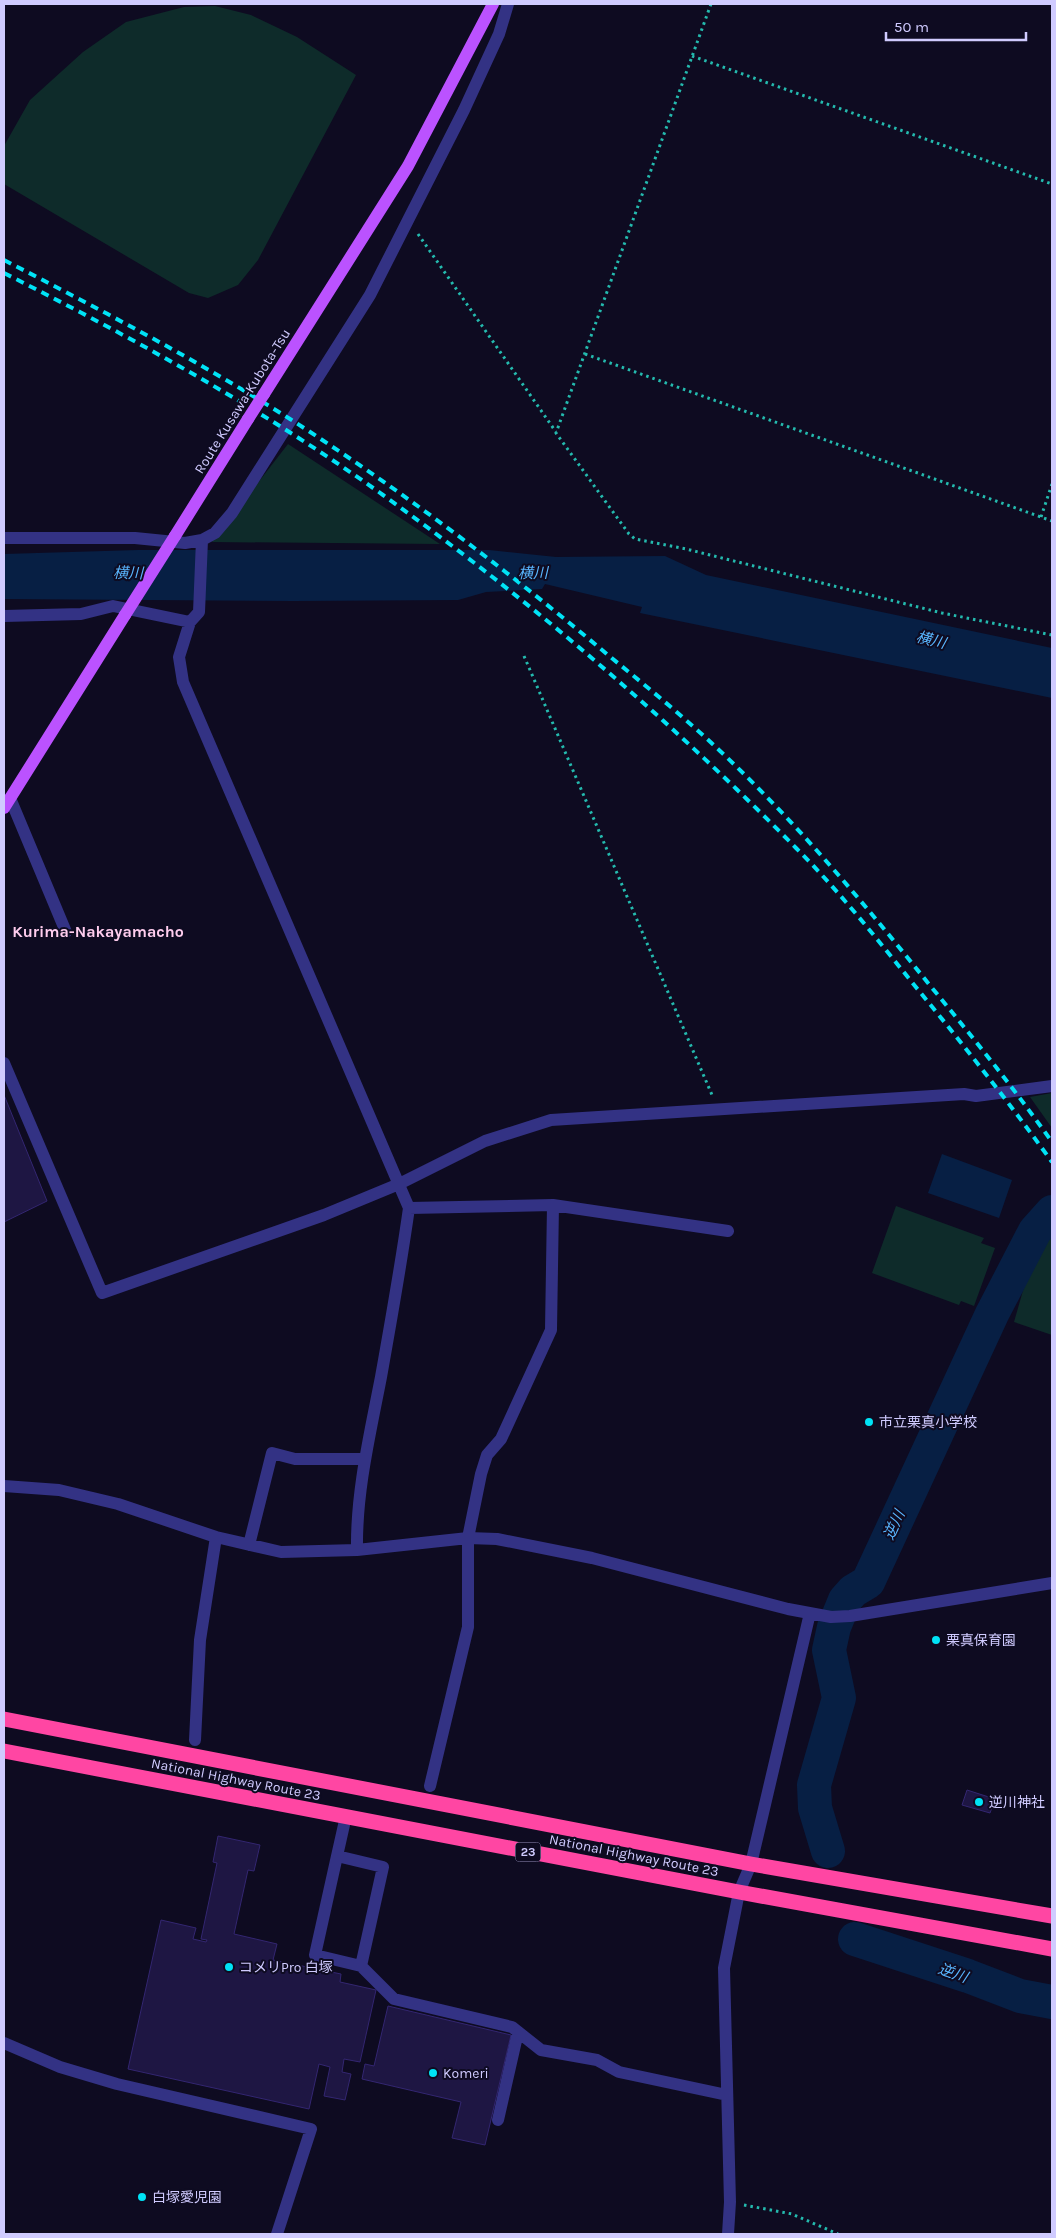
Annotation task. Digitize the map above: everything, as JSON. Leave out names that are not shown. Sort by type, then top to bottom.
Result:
[{"type":"highway","name":"National Highway Route 23","points":[[4,1719],[751,1864],[1052,1916]]},
{"type":"highway","name":"National Highway Route 23","points":[[4,1751],[739,1892],[1052,1949]]},
{"type":"main road","name":"Route Kusawa-Kubota-Tsu","points":[[7,803],[408,166],[493,4]]},
{"type":"street","points":[[4,538],[135,538],[201,544],[215,533],[232,514],[370,295],[464,110],[499,34],[508,4]]},
{"type":"street","points":[[201,544],[200,612],[190,622],[179,657],[182,682],[409,1208],[396,1295],[365,1459],[357,1527],[357,1550]]},
{"type":"street","points":[[4,616],[81,614],[113,606],[190,622]]},
{"type":"street","points":[[7,803],[66,932]]},
{"type":"street","points":[[4,1063],[102,1293],[324,1215],[399,1184],[485,1141],[550,1120],[964,1094],[976,1096],[1052,1086]]},
{"type":"street","points":[[409,1208],[553,1205],[728,1231]]},
{"type":"street","points":[[430,1786],[468,1627],[468,1538],[481,1474],[487,1455],[501,1439],[551,1330],[553,1205]]},
{"type":"street","points":[[249,1544],[272,1453],[295,1459],[365,1459]]},
{"type":"street","points":[[4,1486],[59,1490],[118,1504],[216,1537],[281,1552],[357,1550],[468,1538],[497,1539],[592,1558],[810,1614],[831,1617],[850,1616],[1052,1583]]},
{"type":"street","points":[[195,1740],[200,1640],[216,1537]]},
{"type":"street","points":[[728,2234],[730,2202],[724,1968],[739,1892],[751,1864],[810,1614]]},
{"type":"street","points":[[346,1816],[315,1955],[361,1966],[394,1999],[512,2026],[541,2050],[597,2060],[619,2072],[727,2095]]},
{"type":"street","points":[[337,1856],[383,1867],[361,1966]]},
{"type":"street","points":[[498,2120],[518,2032]]},
{"type":"street","points":[[4,2044],[60,2067],[117,2084],[312,2128],[277,2234]]},
{"type":"path","points":[[556,432],[586,354],[711,4]]},
{"type":"path","points":[[692,56],[1052,184]]},
{"type":"path","points":[[407,222],[629,534],[635,539],[686,549],[942,613],[1052,635]]},
{"type":"path","points":[[586,354],[1052,521]]},
{"type":"path","points":[[1041,517],[1052,484]]},
{"type":"path","points":[[524,656],[718,1109]]},
{"type":"path","points":[[730,2202],[792,2214],[838,2234]]},
{"type":"green space","points":[[215,6],[251,15],[297,37],[356,75],[258,260],[238,285],[208,298],[189,293],[4,184],[4,146],[30,100],[83,52],[126,22],[184,7]]},
{"type":"green space","points":[[288,444],[440,544],[212,542]]},
{"type":"green space","points":[[1052,1093],[1052,1128],[1030,1097]]},
{"type":"green space","points":[[896,1206],[984,1238],[981,1243],[995,1248],[974,1306],[961,1301],[959,1305],[872,1273]]},
{"type":"green space","points":[[1052,1220],[1052,1335],[1014,1322],[1038,1238]]},
{"type":"water","name":"横川","points":[[138,550],[489,550],[556,557],[665,556],[706,575],[1052,648],[1052,698],[640,613],[642,607],[545,584],[542,589],[486,592],[458,600],[4,599],[4,554]]},
{"type":"water","points":[[942,1154],[1012,1180],[999,1218],[928,1193]]},
{"type":"building","points":[[4,1095],[47,1201],[4,1222]]},
{"type":"building","name":"逆川神社","points":[[967,1790],[995,1799],[990,1813],[962,1805]]},
{"type":"building","name":"コメリPro 白塚","points":[[218,1836],[260,1845],[254,1871],[248,1870],[234,1934],[277,1944],[273,1960],[341,1974],[340,1982],[376,1990],[360,2062],[344,2059],[342,2072],[351,2074],[345,2100],[324,2096],[330,2067],[319,2064],[309,2109],[128,2069],[161,1920],[196,1928],[193,1939],[206,1942],[207,1940],[201,1939],[217,1863],[213,1862]]},
{"type":"building","name":"Komeri","points":[[388,2006],[511,2035],[485,2145],[452,2138],[461,2102],[362,2079],[365,2064],[374,2066]]},
{"type":"waterway","name":"逆川","points":[[828,1851],[815,1808],[814,1785],[839,1698],[829,1650],[834,1627],[845,1600],[853,1591],[868,1582],[992,1314],[1035,1231],[1052,1212]]},
{"type":"waterway","name":"逆川","points":[[855,1939],[968,1976],[1020,1996],[1052,2002]]},
{"type":"railway","points":[[4,260],[184,356],[255,397],[331,446],[453,532],[570,623],[665,702],[747,777],[828,863],[976,1042],[1052,1142]]},
{"type":"railway","points":[[4,273],[198,377],[338,464],[438,535],[545,619],[597,663],[699,753],[827,881],[872,933],[967,1051],[1052,1162]]},
{"type":"place","name":"市立栗真小学校","points":[[869,1422]]},
{"type":"place","name":"栗真保育園","points":[[936,1640]]},
{"type":"place","name":"逆川神社","points":[[979,1802]]},
{"type":"place","name":"コメリPro 白塚","points":[[229,1967]]},
{"type":"place","name":"Komeri","points":[[433,2073]]},
{"type":"place","name":"白塚愛児園","points":[[142,2197]]},
{"type":"district","name":"Kurima-Nakayamacho","points":[[98,931]]}]
